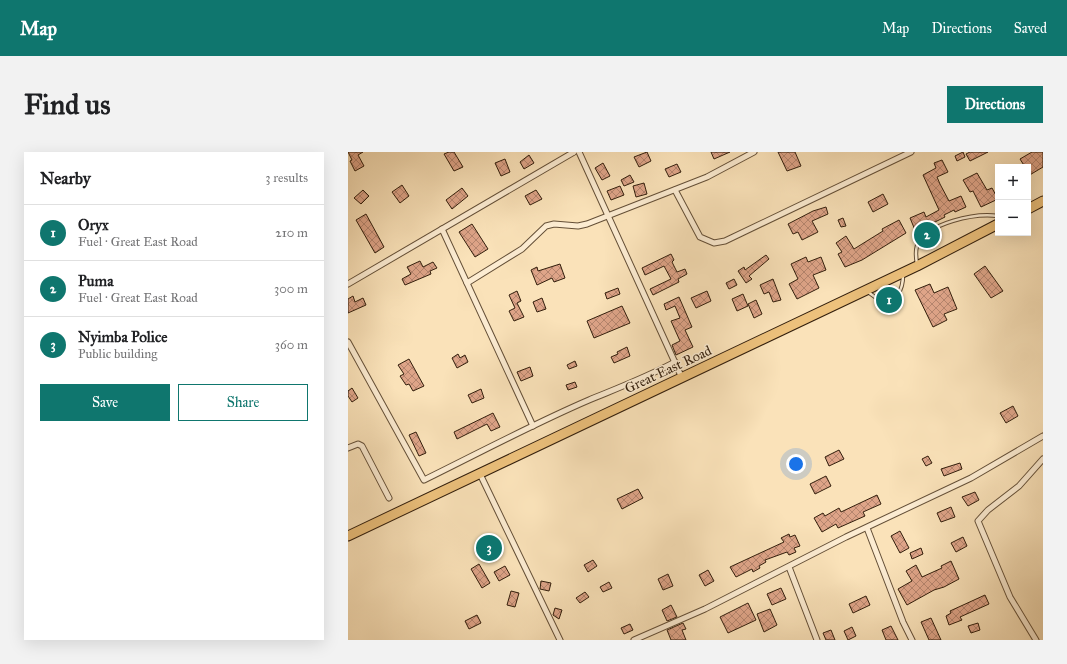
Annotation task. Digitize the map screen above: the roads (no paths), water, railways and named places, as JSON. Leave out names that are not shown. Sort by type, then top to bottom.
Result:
[{"type":"highway","points":[[1031,207],[1043,201]]},
{"type":"highway","name":"Great East Road","points":[[348,536],[917,266],[995,226]]},
{"type":"street","points":[[348,284],[574,152]]},
{"type":"street","points":[[579,152],[682,378]]},
{"type":"street","points":[[467,283],[522,249],[546,226],[554,224],[578,226],[608,216],[707,177],[754,152]]},
{"type":"street","points":[[675,190],[700,237],[707,241],[718,242],[768,221],[911,152]]},
{"type":"street","points":[[442,229],[533,426]]},
{"type":"street","points":[[348,342],[424,480],[533,426],[589,400],[654,373],[675,362]]},
{"type":"street","points":[[634,640],[705,610],[970,478],[1043,436]]},
{"type":"street","points":[[348,448],[358,444],[362,446],[389,498]]},
{"type":"street","points":[[1036,640],[1010,597],[978,521],[988,510],[1019,486],[1043,460]]},
{"type":"street","points":[[480,474],[560,640]]},
{"type":"street","points":[[867,528],[903,622],[912,640]]},
{"type":"street","points":[[789,567],[817,640]]},
{"type":"lane","points":[[917,266],[916,250],[918,244],[922,237],[931,231],[949,223],[972,216],[995,216]]},
{"type":"lane","points":[[865,290],[882,302],[887,302],[901,292],[903,272]]},
{"type":"place","name":"Puma","points":[[927,235]]},
{"type":"place","name":"Oryx","points":[[889,300]]},
{"type":"place","name":"Nyimba Police","points":[[489,548]]}]
